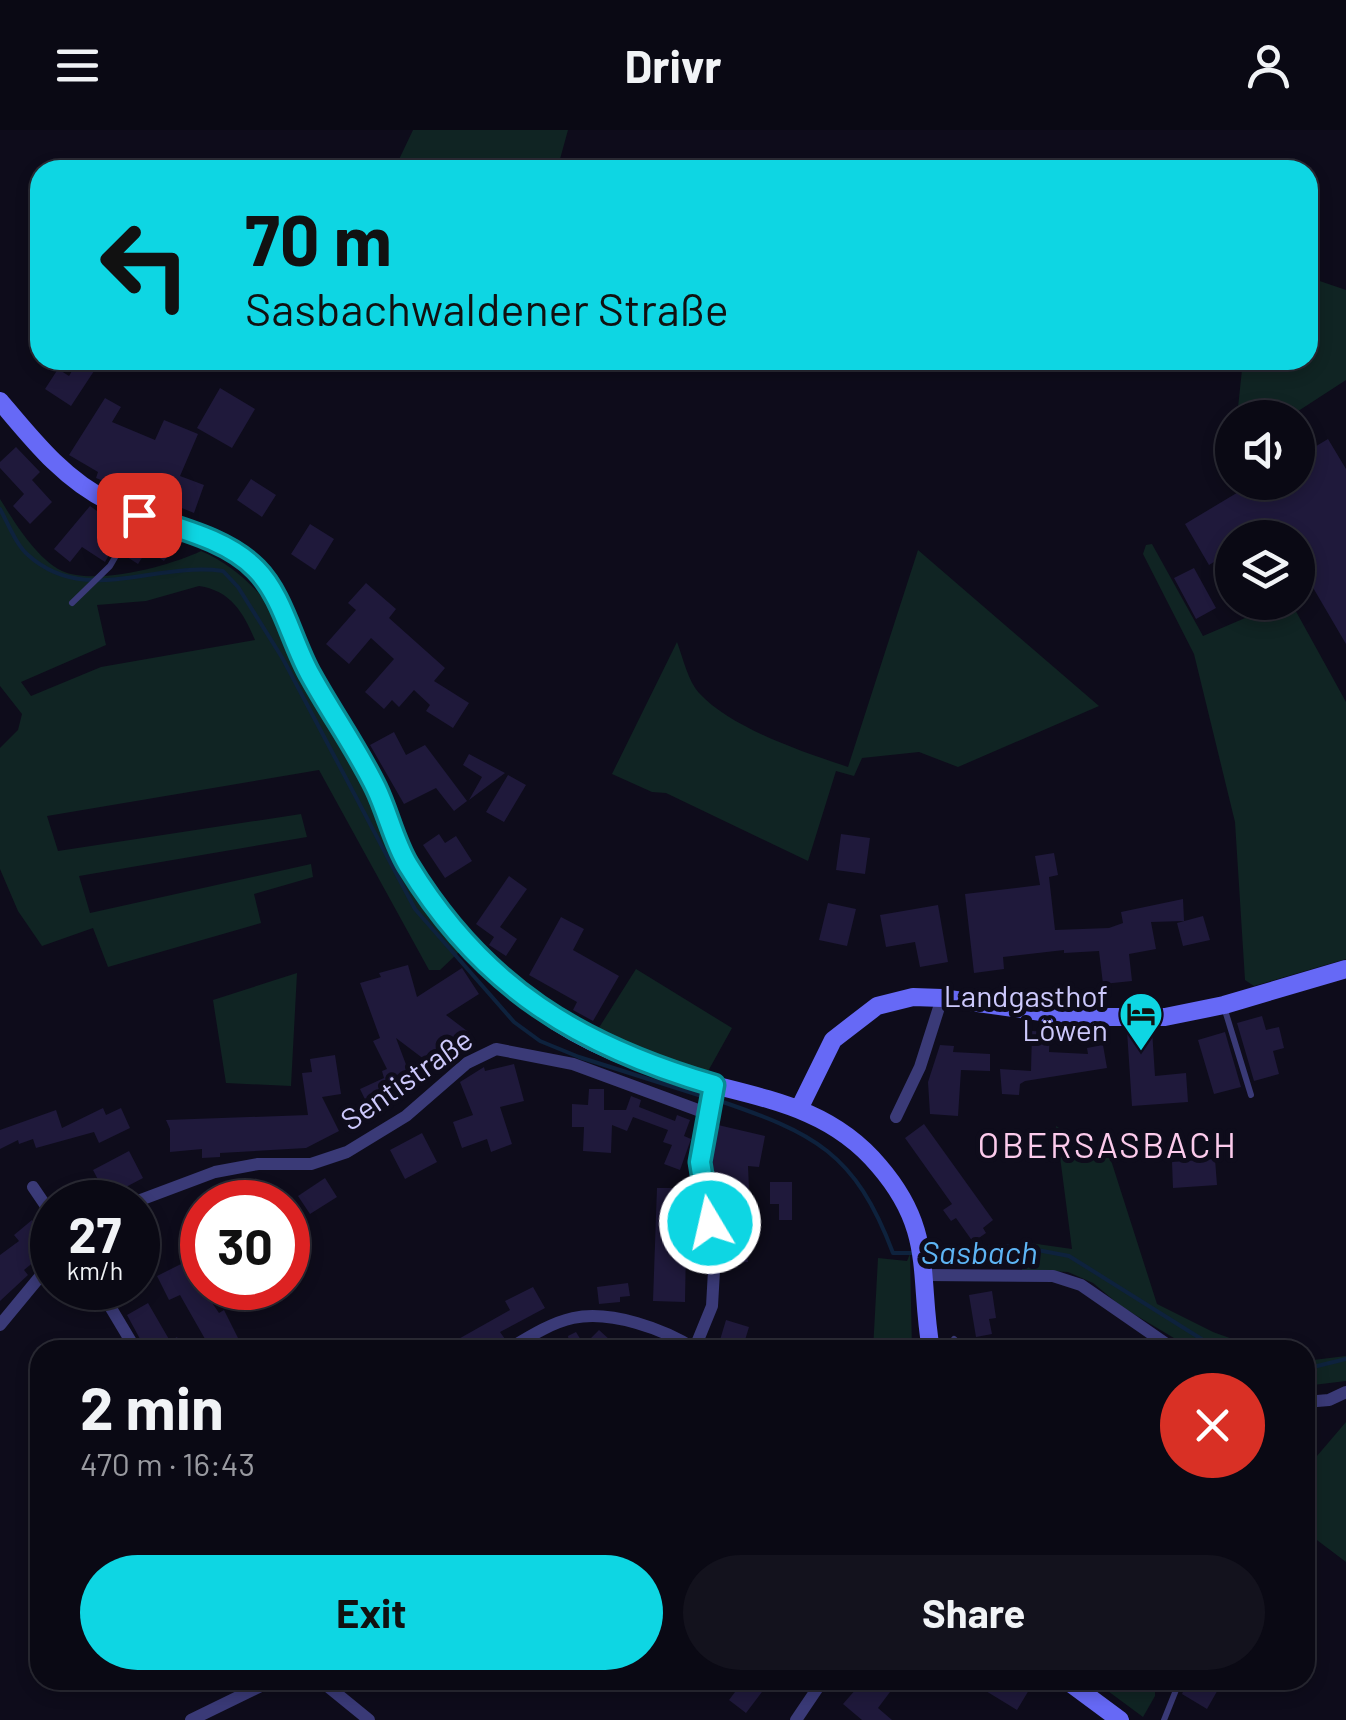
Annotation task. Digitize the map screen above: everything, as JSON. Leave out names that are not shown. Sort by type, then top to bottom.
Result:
[{"type":"main road","points":[[0,401],[51,460],[79,484],[139,515],[228,549],[254,567],[265,581],[295,648],[374,784],[404,859],[443,915],[542,1011],[602,1046],[713,1088],[800,1107],[825,1120],[877,1162],[897,1188],[924,1257],[930,1340]]},
{"type":"main road","points":[[800,1107],[832,1040],[877,1006],[913,997],[942,998],[1103,1018],[1166,1017],[1224,1005],[1346,969]]},
{"type":"main road","points":[[1080,1690],[1120,1720]]},
{"type":"street","points":[[896,1117],[920,1068],[942,998]]},
{"type":"street","name":"Sentistraße","points":[[160,1193],[215,1172],[258,1164],[311,1164],[347,1152],[406,1116],[467,1063],[496,1049],[573,1064],[707,1110]]},
{"type":"street","points":[[699,1340],[712,1306],[715,1253],[700,1162],[713,1088]]},
{"type":"street","points":[[924,1257],[1053,1276],[1080,1285],[1161,1340]]},
{"type":"street","points":[[0,1325],[30,1289]]},
{"type":"street","points":[[112,1310],[130,1340]]},
{"type":"street","points":[[529,1340],[574,1318],[619,1320],[664,1330],[680,1340]]},
{"type":"street","points":[[1315,1401],[1346,1392]]},
{"type":"street","points":[[190,1720],[252,1690]]},
{"type":"street","points":[[332,1690],[369,1720]]},
{"type":"street","points":[[796,1720],[816,1690]]},
{"type":"lane","points":[[72,604],[110,566],[139,515]]},
{"type":"lane","points":[[1224,1005],[1250,1095]]},
{"type":"lane","points":[[1164,1720],[1176,1690]]},
{"type":"green space","points":[[413,130],[568,130],[560,160],[399,160]]},
{"type":"green space","points":[[1318,280],[1346,290],[1346,380],[1315,400],[1239,400],[1242,370],[1318,370]]},
{"type":"green space","points":[[0,499],[43,558],[76,575],[132,572],[201,551],[220,561],[267,602],[417,893],[459,946],[459,952],[440,970],[429,970],[319,770],[47,816],[58,851],[301,814],[307,837],[79,876],[90,913],[311,864],[313,877],[254,894],[261,923],[108,967],[93,928],[42,946],[18,911],[0,869],[0,748],[18,730],[22,714],[0,686]],"holes":[[[199,586],[235,604],[255,640],[101,667],[31,696],[21,682],[106,645],[97,605],[146,601]]]},
{"type":"green space","points":[[1152,544],[1203,636],[1240,620],[1301,620],[1346,702],[1346,959],[1254,986],[1245,980],[1235,822],[1194,654],[1143,554],[1146,545]]},
{"type":"green space","points":[[918,550],[1099,706],[958,767],[919,752],[862,758],[854,776],[836,771],[808,861],[666,793],[652,792],[612,774],[677,642],[692,682],[713,706],[769,738],[848,767]]},
{"type":"green space","points":[[636,969],[732,1028],[707,1073],[595,1034]]},
{"type":"green space","points":[[297,973],[291,1086],[226,1083],[213,1000]]},
{"type":"green space","points":[[1056,1126],[1109,1154],[1157,1304],[1235,1340],[1177,1340],[1122,1307],[1093,1283],[1068,1272],[1022,1270],[1023,1242],[1072,1249]]},
{"type":"green space","points":[[910,1254],[912,1340],[874,1340],[878,1258],[907,1261]]},
{"type":"green space","points":[[1346,1356],[1346,1381],[1315,1385],[1315,1360]]},
{"type":"green space","points":[[1346,1422],[1346,1562],[1315,1539],[1315,1458]]},
{"type":"green space","points":[[1107,1690],[1155,1690],[1143,1717]]},
{"type":"building","points":[[57,370],[69,376],[73,370],[94,371],[71,406],[45,389]]},
{"type":"building","points":[[220,388],[255,409],[232,448],[197,428]]},
{"type":"building","points":[[105,398],[121,407],[112,422],[155,440],[164,420],[198,434],[180,476],[204,485],[194,513],[118,482],[116,486],[96,478],[98,472],[69,455]]},
{"type":"building","points":[[1328,439],[1346,469],[1346,644],[1315,591],[1315,520],[1215,520],[1215,561],[1209,565],[1185,524],[1225,500],[1315,500],[1315,447]]},
{"type":"building","points":[[16,447],[40,472],[32,480],[52,502],[30,524],[13,506],[24,494],[0,468],[0,462]]},
{"type":"building","points":[[251,479],[276,495],[262,517],[237,500]]},
{"type":"building","points":[[90,506],[111,521],[114,517],[126,525],[105,562],[82,547],[70,562],[54,549]]},
{"type":"building","points":[[310,524],[334,539],[315,570],[291,554]]},
{"type":"building","points":[[147,530],[176,544],[164,561],[147,550],[138,564],[124,555],[138,532],[143,536]]},
{"type":"building","points":[[1194,568],[1215,609],[1196,619],[1174,578]]},
{"type":"building","points":[[366,583],[396,609],[389,618],[445,668],[434,681],[469,703],[453,728],[426,711],[430,705],[414,690],[399,707],[392,700],[384,709],[365,692],[394,659],[371,638],[349,664],[326,644],[356,610],[348,603]]},
{"type":"building","points":[[394,732],[406,755],[425,745],[467,801],[454,811],[436,788],[404,804],[370,745]]},
{"type":"building","points":[[469,754],[505,773],[469,800],[482,777],[463,765]]},
{"type":"building","points":[[508,775],[526,785],[504,822],[486,812]]},
{"type":"building","points":[[439,834],[445,843],[456,836],[472,861],[445,878],[423,845]]},
{"type":"building","points":[[841,834],[870,838],[865,874],[836,870]]},
{"type":"building","points":[[1054,853],[1058,875],[1049,877],[1055,930],[1109,928],[1123,923],[1121,912],[1183,899],[1184,921],[1151,922],[1156,949],[1129,954],[1132,981],[1103,984],[1099,951],[1064,950],[1003,957],[1004,969],[974,973],[965,894],[1040,885],[1035,856]]},
{"type":"building","points":[[509,876],[527,889],[500,927],[517,939],[506,956],[489,945],[494,937],[476,924]]},
{"type":"building","points":[[828,903],[856,909],[847,946],[819,940]]},
{"type":"building","points":[[938,905],[948,962],[920,967],[915,942],[886,947],[880,915]]},
{"type":"building","points":[[1203,916],[1210,940],[1183,946],[1177,923]]},
{"type":"building","points":[[561,917],[584,929],[573,950],[619,976],[593,1021],[573,1010],[577,1002],[529,975]]},
{"type":"building","points":[[408,965],[417,997],[462,968],[479,994],[446,1015],[471,1034],[441,1072],[396,1038],[416,1091],[386,1103],[388,1109],[373,1116],[360,1089],[384,1078],[382,1071],[387,1069],[373,1041],[380,1038],[360,983]]},
{"type":"building","points":[[1262,1016],[1266,1030],[1279,1027],[1284,1048],[1273,1051],[1279,1074],[1254,1081],[1237,1023]]},
{"type":"building","name":"Landgasthof Löwen","points":[[1152,1030],[1155,1076],[1186,1073],[1188,1102],[1132,1106],[1127,1031]]},
{"type":"building","points":[[1032,1031],[1050,1032],[1049,1052],[1088,1054],[1087,1048],[1103,1045],[1107,1068],[1025,1081],[1020,1084],[1019,1095],[1002,1094],[1000,1069],[1031,1071]]},
{"type":"building","points":[[1225,1032],[1241,1087],[1214,1094],[1198,1040]]},
{"type":"building","points":[[940,1045],[954,1046],[953,1052],[990,1054],[990,1071],[961,1070],[958,1116],[930,1114],[928,1082]]},
{"type":"building","points":[[335,1055],[341,1094],[322,1097],[339,1131],[306,1148],[220,1153],[220,1157],[202,1158],[202,1149],[170,1152],[166,1120],[308,1115],[302,1073],[312,1072],[310,1059]]},
{"type":"building","points":[[514,1064],[524,1101],[500,1107],[512,1144],[491,1152],[487,1139],[462,1148],[453,1122],[473,1115],[460,1082],[484,1067],[485,1071]]},
{"type":"building","points":[[589,1089],[604,1089],[604,1110],[626,1110],[631,1096],[641,1100],[639,1107],[675,1121],[677,1115],[690,1120],[684,1136],[691,1139],[680,1170],[664,1164],[672,1145],[663,1142],[668,1130],[633,1117],[627,1131],[612,1125],[611,1153],[583,1151],[584,1127],[572,1127],[572,1104],[588,1105]]},
{"type":"building","points":[[103,1108],[106,1115],[121,1108],[130,1128],[99,1143],[94,1132],[36,1148],[33,1139],[19,1144],[18,1140],[0,1149],[0,1130],[56,1110],[62,1128]]},
{"type":"building","points":[[924,1124],[993,1220],[983,1228],[986,1233],[973,1242],[956,1218],[951,1221],[943,1210],[952,1204],[905,1138]]},
{"type":"building","points":[[718,1125],[765,1136],[759,1167],[748,1166],[749,1189],[743,1188],[748,1262],[726,1263],[725,1234],[729,1234],[720,1188],[728,1188],[714,1183],[711,1168]]},
{"type":"building","points":[[422,1133],[437,1162],[405,1179],[390,1150]]},
{"type":"building","points":[[129,1151],[143,1178],[98,1180],[93,1170]]},
{"type":"building","points":[[1215,1159],[1217,1185],[1173,1188],[1172,1162]]},
{"type":"building","points":[[325,1178],[337,1197],[310,1214],[310,1188]]},
{"type":"building","points":[[770,1182],[792,1182],[792,1220],[779,1220],[779,1204],[770,1204]]},
{"type":"building","points":[[657,1188],[687,1188],[685,1302],[653,1301]]},
{"type":"building","points":[[30,1222],[30,1265],[24,1270],[28,1275],[0,1301],[0,1255],[19,1241],[14,1235]]},
{"type":"building","points":[[180,1264],[180,1295],[169,1300],[160,1274]]},
{"type":"building","points":[[628,1283],[630,1296],[620,1297],[620,1302],[599,1304],[597,1287]]},
{"type":"building","points":[[533,1287],[545,1308],[500,1332],[504,1340],[457,1340],[510,1310],[505,1301]]},
{"type":"building","points":[[992,1291],[996,1318],[989,1319],[992,1334],[976,1337],[969,1295]]},
{"type":"building","points":[[136,1310],[152,1310],[169,1340],[141,1340],[127,1315]]},
{"type":"building","points":[[189,1310],[224,1310],[239,1340],[206,1340]]},
{"type":"building","points":[[726,1320],[749,1327],[745,1340],[720,1340]]},
{"type":"building","points":[[599,1330],[610,1340],[589,1340]]},
{"type":"building","points":[[576,1332],[581,1340],[569,1340],[568,1336]]},
{"type":"building","points":[[736,1690],[763,1690],[746,1713],[729,1700]]},
{"type":"building","points":[[855,1690],[892,1690],[878,1708],[892,1720],[862,1720],[843,1704]]},
{"type":"building","points":[[984,1690],[1029,1690],[1017,1710]]},
{"type":"building","points":[[1184,1690],[1218,1690],[1207,1709],[1182,1694]]},
{"type":"waterway","name":"Sasbach","points":[[0,509],[28,555],[50,570],[73,578],[121,579],[197,570],[223,571],[238,587],[283,659],[415,909],[514,1022],[540,1041],[579,1057],[708,1098]]},
{"type":"waterway","name":"Sasbach","points":[[717,1100],[780,1124],[827,1151],[863,1191],[893,1253],[913,1253]]},
{"type":"waterway","name":"Sasbach","points":[[927,1252],[1016,1246],[1069,1256],[1203,1340]]},
{"type":"waterway","name":"Sasbach","points":[[1315,1367],[1346,1359]]},
{"type":"place","name":"Landgasthof Löwen","points":[[1141,1052]]},
{"type":"district","name":"OBERSASBACH","points":[[1108,1146]]},
{"type":"route","points":[[139,515],[228,549],[254,567],[265,581],[295,648],[374,784],[404,859],[443,915],[491,966],[542,1011],[574,1032],[673,1073],[714,1085],[700,1162],[710,1223]]}]
